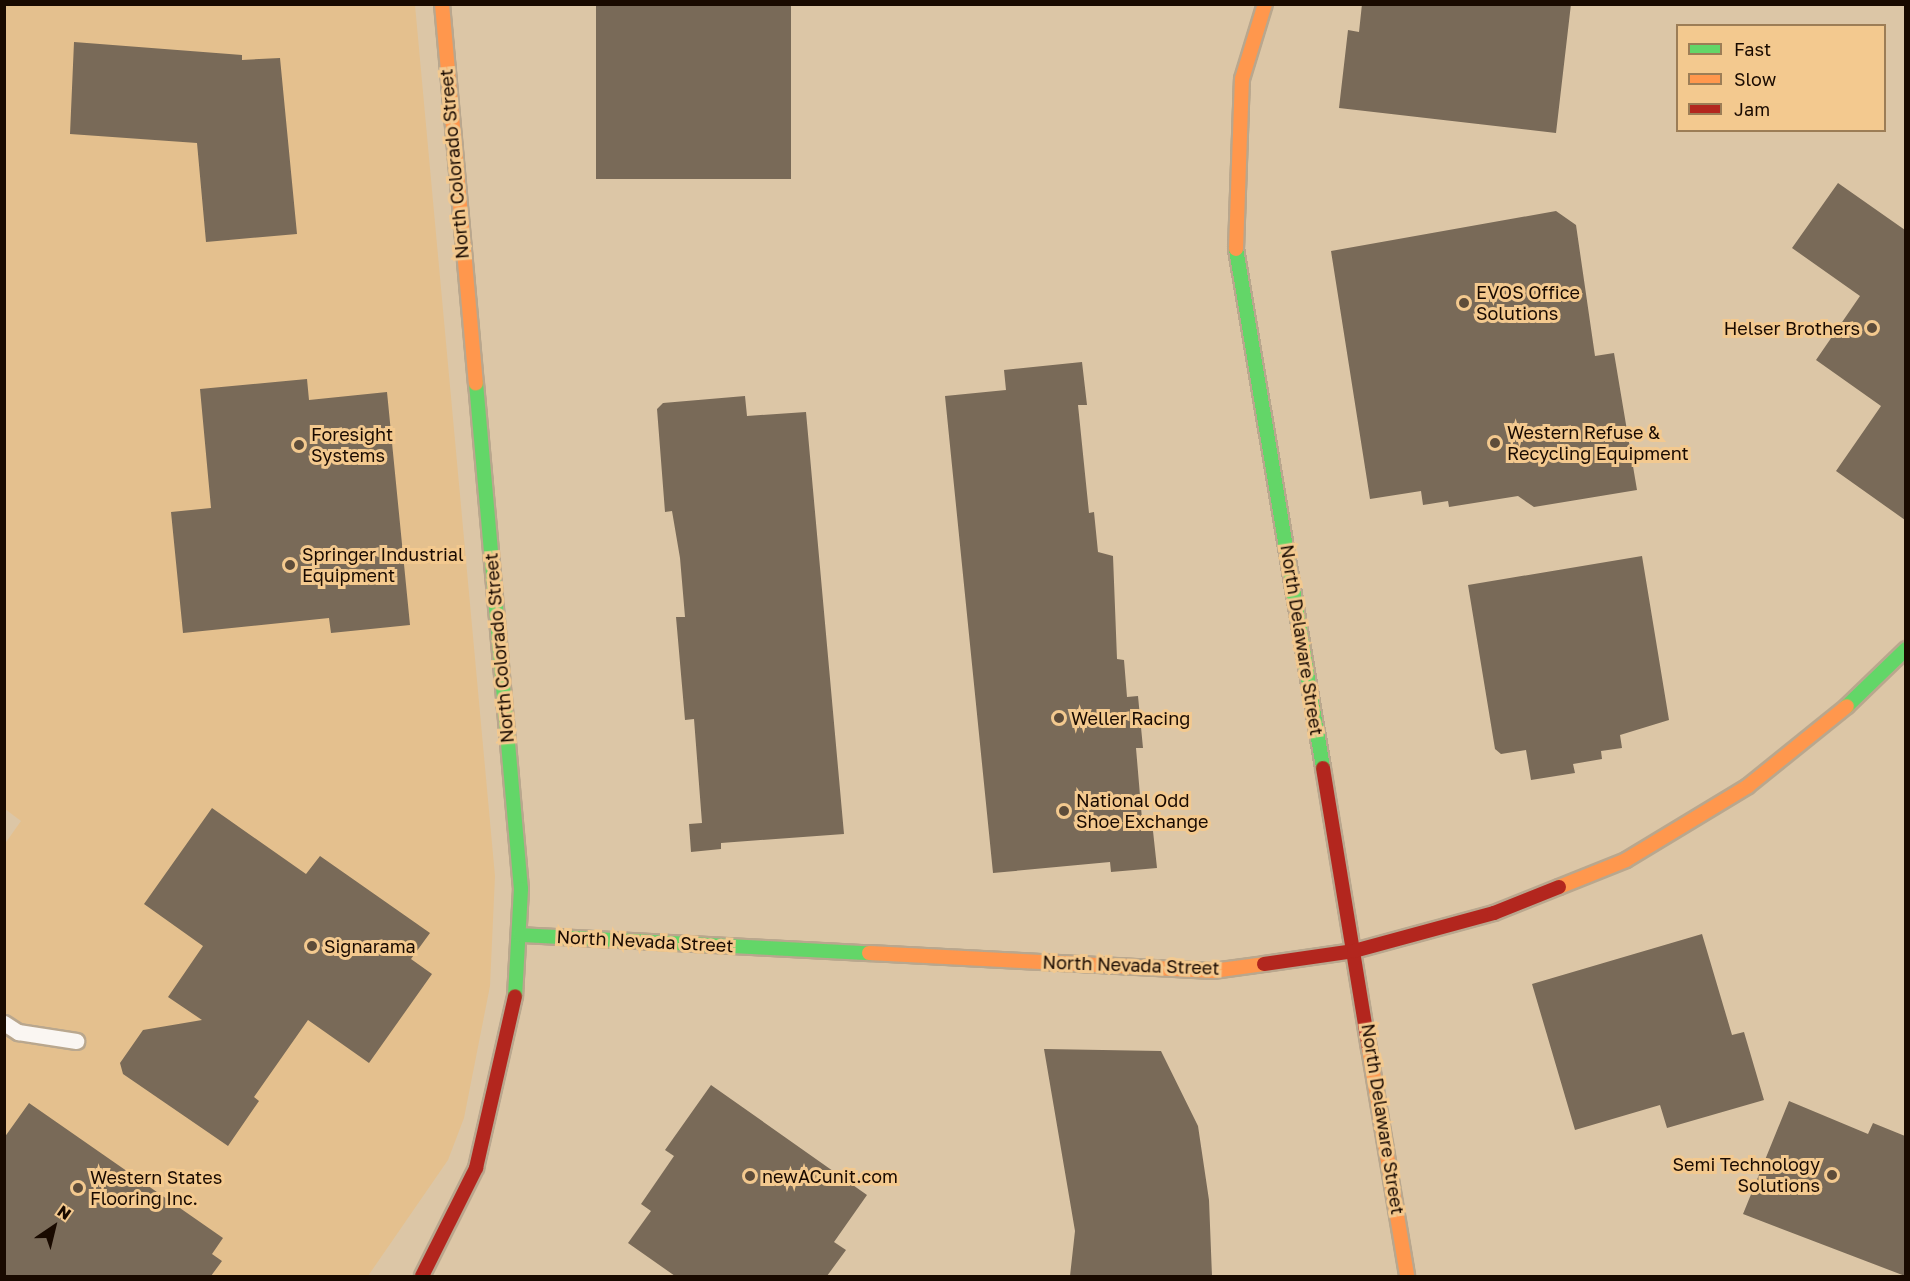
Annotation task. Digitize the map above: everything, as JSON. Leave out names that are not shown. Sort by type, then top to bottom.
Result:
[{"type":"street","name":"North Colorado Street","points":[[422,1276],[476,1168],[507,1049],[520,934],[521,889],[442,4]]},
{"type":"street","name":"North Delaware Street","points":[[1265,4],[1242,79],[1233,228],[1407,1276]]},
{"type":"street","name":"North Nevada Street","points":[[520,934],[1213,971],[1354,951],[1494,913],[1626,860],[1748,786],[1857,698],[1905,649]]},
{"type":"lane","points":[[4,1023],[18,1032],[76,1041]]},
{"type":"shaded area","points":[[5,5],[415,5],[495,876],[490,986],[464,1118],[448,1160],[368,1276],[5,1276],[4,845],[21,821],[5,809]]},
{"type":"building","points":[[596,4],[791,4],[791,179],[596,179]]},
{"type":"building","points":[[1362,4],[1571,4],[1556,133],[1339,108],[1348,30],[1359,32]]},
{"type":"building","points":[[74,42],[242,55],[242,60],[280,58],[297,234],[206,242],[197,143],[70,134]]},
{"type":"building","name":"Helser Brothers","points":[[1838,183],[1905,230],[1905,520],[1836,471],[1881,406],[1816,360],[1860,296],[1792,248]]},
{"type":"building","points":[[1556,211],[1576,225],[1595,356],[1614,353],[1637,490],[1534,507],[1518,496],[1449,507],[1448,501],[1423,505],[1421,491],[1370,499],[1331,251]]},
{"type":"building","points":[[1082,362],[1087,405],[1078,405],[1089,513],[1094,512],[1098,552],[1113,556],[1117,659],[1124,660],[1127,697],[1138,696],[1143,748],[1136,748],[1143,831],[1153,831],[1157,868],[1111,872],[1110,862],[993,873],[945,396],[1006,390],[1004,370]]},
{"type":"building","points":[[307,379],[309,400],[387,392],[410,625],[331,633],[329,618],[183,633],[171,512],[211,508],[200,389]]},
{"type":"building","points":[[745,396],[747,416],[806,412],[844,834],[721,843],[721,849],[691,852],[689,824],[702,823],[694,719],[685,720],[676,617],[685,617],[680,558],[672,511],[665,512],[657,409],[663,403]]},
{"type":"building","points":[[1642,556],[1669,720],[1620,735],[1622,748],[1601,751],[1602,759],[1573,764],[1575,773],[1531,780],[1526,750],[1501,754],[1495,749],[1468,585]]},
{"type":"building","name":"Signarama","points":[[212,808],[306,874],[320,856],[430,933],[411,959],[432,974],[369,1063],[308,1020],[254,1097],[259,1101],[228,1146],[123,1074],[120,1063],[143,1030],[202,1020],[168,997],[203,946],[144,904]]},
{"type":"building","points":[[1702,934],[1732,1035],[1744,1032],[1764,1100],[1667,1128],[1660,1105],[1575,1130],[1532,984]]},
{"type":"building","points":[[1044,1049],[1161,1051],[1198,1126],[1209,1200],[1212,1276],[1070,1276],[1075,1231]]},
{"type":"building","name":"newACunit.com","points":[[711,1085],[867,1195],[834,1242],[846,1250],[827,1276],[675,1276],[628,1243],[651,1211],[641,1204],[674,1156],[665,1150]]},
{"type":"building","name":"Semi Technology Solutions","points":[[1789,1101],[1868,1134],[1873,1123],[1905,1136],[1905,1276],[1743,1214]]},
{"type":"building","name":"Western States Flooring Inc.","points":[[29,1103],[223,1238],[212,1254],[222,1261],[211,1276],[4,1276],[4,1138]]},
{"type":"traffic: fast","points":[[1236,249],[1323,768]]},
{"type":"traffic: fast","points":[[476,383],[521,889],[515,996]]},
{"type":"traffic: fast","points":[[1847,706],[1906,649]]},
{"type":"traffic: fast","points":[[520,935],[869,953]]},
{"type":"traffic: slow","points":[[442,4],[476,383]]},
{"type":"traffic: slow","points":[[1236,249],[1242,79],[1265,4]]},
{"type":"traffic: slow","points":[[1559,887],[1626,860],[1748,786],[1847,706]]},
{"type":"traffic: slow","points":[[869,953],[1213,971],[1264,964]]},
{"type":"traffic: slow","points":[[1369,1048],[1407,1276]]},
{"type":"traffic: jam","points":[[1323,768],[1369,1048]]},
{"type":"traffic: jam","points":[[1264,964],[1354,951],[1494,913],[1559,887]]},
{"type":"traffic: jam","points":[[422,1276],[476,1168],[515,996]]},
{"type":"place","name":"EVOS Office Solutions","points":[[1464,303]]},
{"type":"place","name":"Helser Brothers","points":[[1872,328]]},
{"type":"place","name":"Western Refuse & Recycling Equipment","points":[[1495,443]]},
{"type":"place","name":"Foresight Systems","points":[[299,445]]},
{"type":"place","name":"Springer Industrial Equipment","points":[[290,565]]},
{"type":"place","name":"Weller Racing","points":[[1059,718]]},
{"type":"place","name":"National Odd Shoe Exchange","points":[[1064,811]]},
{"type":"place","name":"Signarama","points":[[312,946]]},
{"type":"place","name":"Semi Technology Solutions","points":[[1832,1175]]},
{"type":"place","name":"newACunit.com","points":[[750,1176]]},
{"type":"place","name":"Western States Flooring Inc.","points":[[78,1188]]}]
